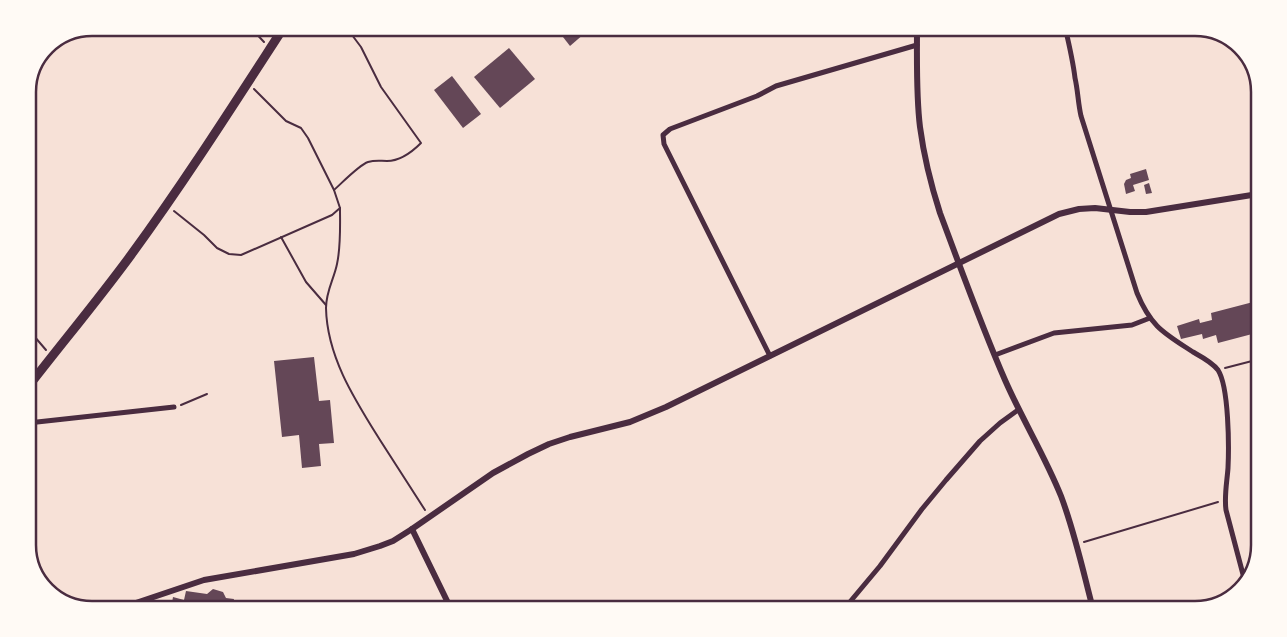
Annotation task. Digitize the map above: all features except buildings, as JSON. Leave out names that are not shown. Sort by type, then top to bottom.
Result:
[{"type":"main road","points":[[36,377],[93,305],[167,205],[279,36]]},
{"type":"street","points":[[916,36],[919,117],[925,157],[940,213],[1018,410],[1042,456],[1067,512],[1091,601]]},
{"type":"street","points":[[1067,36],[1081,116],[1143,308],[1156,326],[1166,335],[1210,362],[1218,370],[1223,380],[1228,425],[1226,510],[1243,573]]},
{"type":"street","points":[[770,356],[664,144],[663,135],[670,130],[757,96],[776,86],[917,45]]},
{"type":"street","points":[[144,601],[204,580],[366,551],[393,541],[493,473],[528,454],[549,444],[630,422],[666,407],[1059,214],[1079,209],[1095,208],[1146,212],[1251,195]]},
{"type":"street","points":[[995,355],[1054,334],[1132,325],[1150,318]]},
{"type":"street","points":[[36,422],[174,407]]},
{"type":"street","points":[[851,601],[922,509],[980,441],[1018,410]]},
{"type":"street","points":[[412,529],[447,601]]},
{"type":"path","points":[[258,36],[270,49]]},
{"type":"path","points":[[334,190],[366,163],[378,160],[400,159],[421,143],[381,87],[361,47],[352,36]]},
{"type":"path","points":[[248,84],[286,121],[301,128],[334,190],[340,208],[340,236],[337,266],[330,285],[326,305],[329,336],[338,364],[350,391],[429,518]]},
{"type":"path","points":[[167,205],[217,248],[229,254],[241,255],[332,215],[340,208]]},
{"type":"path","points":[[281,238],[306,282],[326,305]]},
{"type":"path","points":[[36,338],[52,356]]},
{"type":"path","points":[[1218,370],[1251,361]]},
{"type":"path","points":[[174,407],[207,394]]},
{"type":"path","points":[[1076,544],[1225,500]]}]
